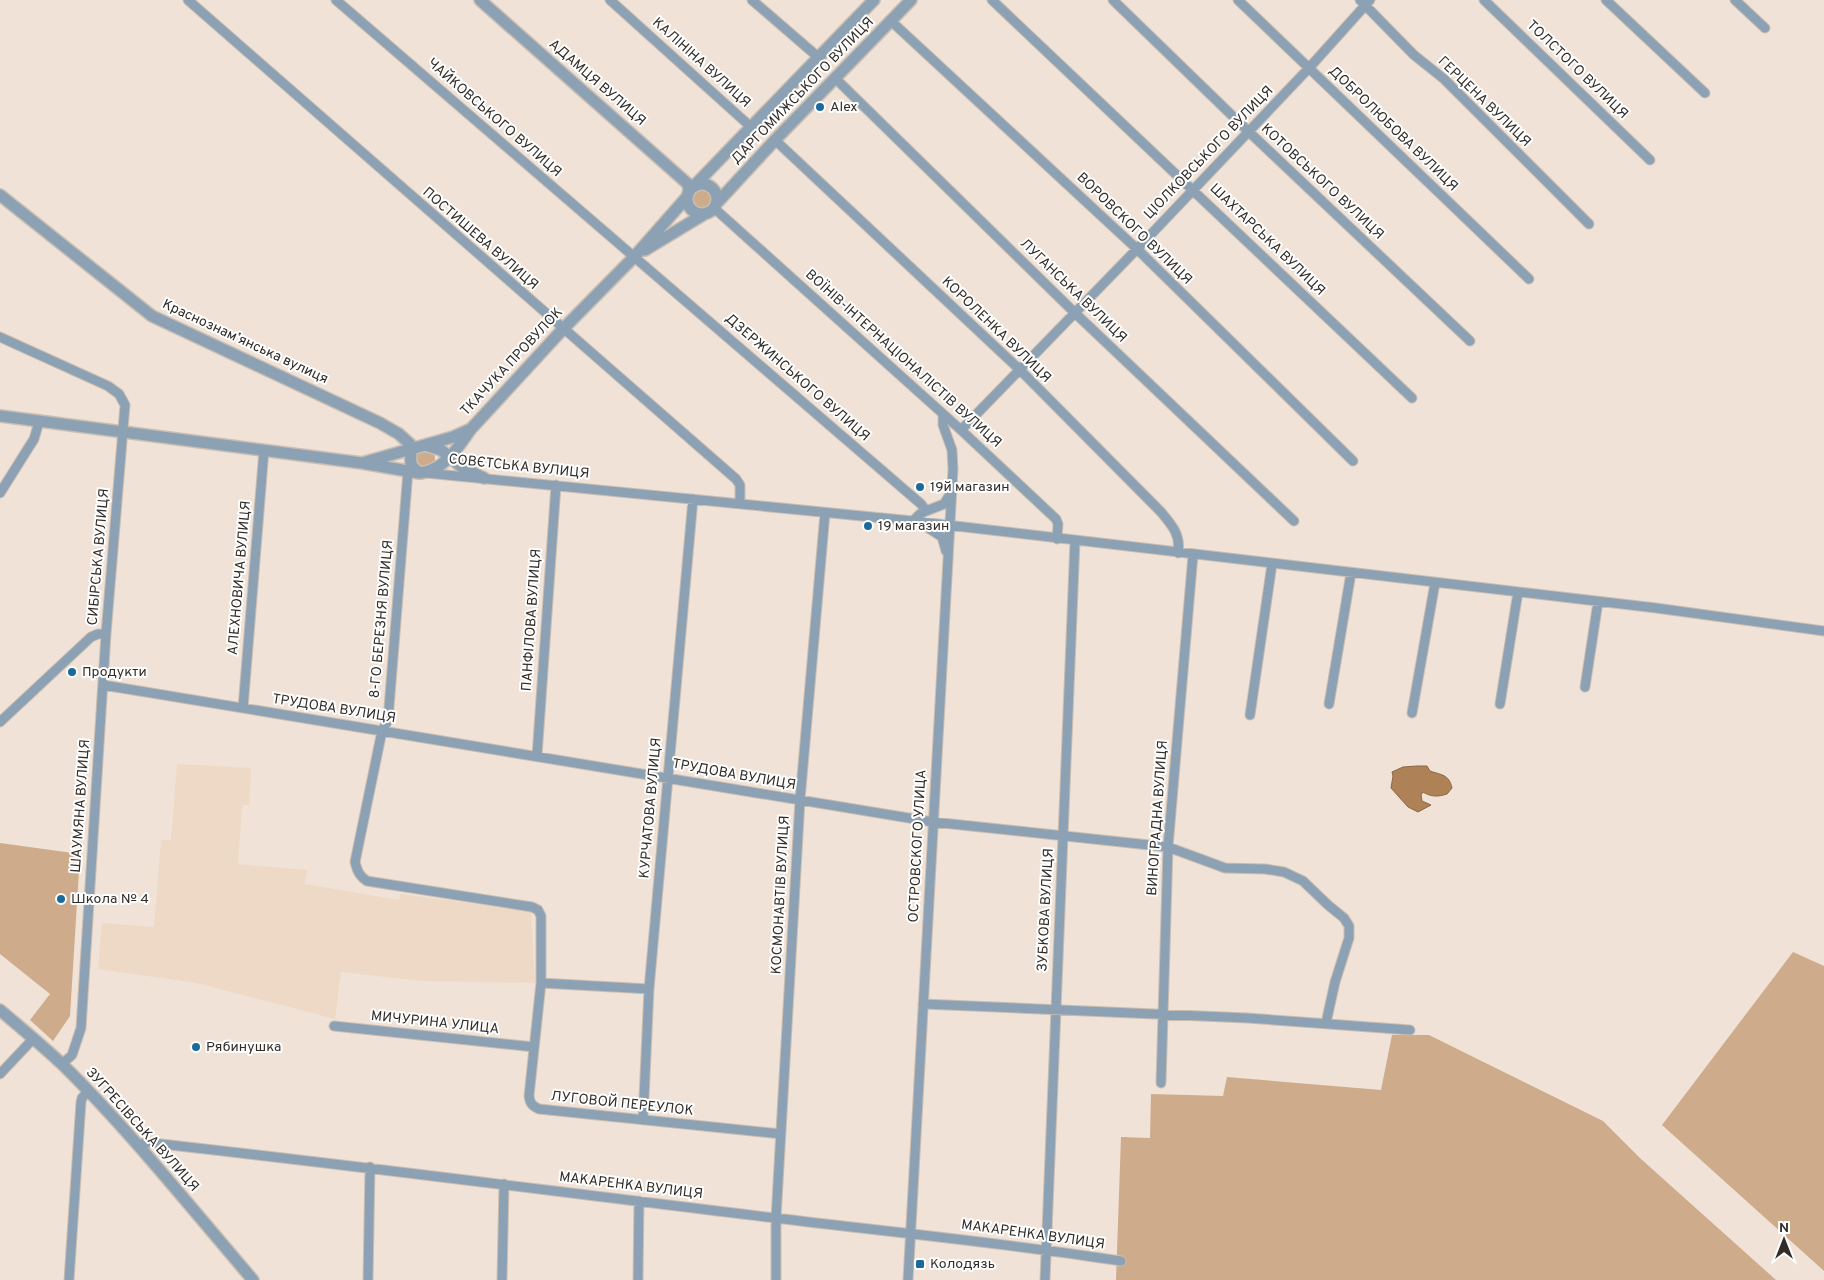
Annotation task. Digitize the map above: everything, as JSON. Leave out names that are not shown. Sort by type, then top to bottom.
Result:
[{"type":"street","name":"ПОСТИШЕВА ВУЛИЦЯ","points":[[188,0],[736,479],[742,493],[740,504]]},
{"type":"street","name":"ЧАЙКОВСЬКОГО ВУЛИЦЯ","points":[[336,0],[635,256]]},
{"type":"street","name":"АДАМЦЯ ВУЛИЦЯ","points":[[480,0],[688,184],[690,191]]},
{"type":"street","name":"КАЛІНІНА ВУЛИЦЯ","points":[[610,0],[751,127]]},
{"type":"street","points":[[752,0],[818,57]]},
{"type":"street","name":"ДАРГОМИЖСЬКОГО ВУЛИЦЯ","points":[[635,256],[690,191],[874,0]]},
{"type":"street","name":"ДАРГОМИЖСЬКОГО ВУЛИЦЯ","points":[[635,256],[712,208],[774,140],[911,0]]},
{"type":"street","name":"ШАХТАРСЬКА ВУЛИЦЯ","points":[[992,0],[1412,398]]},
{"type":"street","name":"КОТОВСЬКОГО ВУЛИЦЯ","points":[[1113,0],[1470,341]]},
{"type":"street","name":"ДОБРОЛЮБОВА ВУЛИЦЯ","points":[[1238,0],[1529,279]]},
{"type":"street","name":"ТОЛСТОГО ВУЛИЦЯ","points":[[1484,0],[1650,160]]},
{"type":"street","points":[[1606,0],[1705,93]]},
{"type":"street","points":[[1735,0],[1765,28]]},
{"type":"street","name":"ЦІОЛКОВСЬКОГО ВУЛИЦЯ","points":[[961,430],[1309,68],[1365,2]]},
{"type":"street","name":"ГЕРЦЕНА ВУЛИЦЯ","points":[[1365,2],[1414,55],[1444,79],[1589,224]]},
{"type":"street","name":"ВОРОВСКОГО ВУЛИЦЯ","points":[[892,21],[1137,249],[1353,461]]},
{"type":"street","name":"ЛУГАНСЬКА ВУЛИЦЯ","points":[[835,78],[1075,313],[1294,522]]},
{"type":"street","name":"КОРОЛЕНКА ВУЛИЦЯ","points":[[774,140],[1019,369],[1161,512],[1176,530],[1180,543],[1178,553]]},
{"type":"street","points":[[703,184],[711,187],[716,194],[712,208],[701,214],[692,210],[687,202],[690,191],[703,184]]},
{"type":"street","name":"Краснознамʼянська вулиця","points":[[0,195],[152,316],[380,422],[407,440],[411,449]]},
{"type":"street","name":"ВОЇНІВ-ІНТЕРНАЦІОНАЛІСТІВ ВУЛИЦЯ","points":[[712,208],[961,430],[1056,519],[1058,539]]},
{"type":"street","name":"ТКАЧУКА ПРОВУЛОК","points":[[362,463],[453,437],[471,429],[563,329],[635,256]]},
{"type":"street","name":"ДЗЕРЖИНСЬКОГО ВУЛИЦЯ","points":[[635,256],[926,511]]},
{"type":"street","name":"СИБІРСЬКА ВУЛИЦЯ","points":[[0,337],[108,386],[119,394],[125,405],[106,634],[98,634],[91,637],[0,722]]},
{"type":"street","name":"ОСТРОВСКОГО УЛИЦА","points":[[908,1280],[932,822],[952,490],[952,450],[943,424],[943,414]]},
{"type":"street","name":"СОВЄТСЬКА ВУЛИЦЯ","points":[[0,416],[362,463],[421,473],[913,522],[1518,592],[1824,631]]},
{"type":"street","points":[[0,494],[34,439],[38,422]]},
{"type":"street","points":[[411,449],[411,464],[414,469],[421,473],[436,469],[450,457],[471,429]]},
{"type":"street","points":[[425,445],[434,447],[463,468],[484,478]]},
{"type":"street","name":"АЛЕХНОВИЧА ВУЛИЦЯ","points":[[243,708],[264,450]]},
{"type":"street","name":"8-ГО БЕРЕЗНЯ ВУЛИЦЯ","points":[[408,471],[388,720],[382,731],[355,862],[361,878],[367,881],[456,895]]},
{"type":"street","name":"ПАНФІЛОВА ВУЛИЦЯ","points":[[536,756],[556,485]]},
{"type":"street","points":[[948,561],[946,546],[942,536],[913,522],[920,514],[944,504],[952,490]]},
{"type":"street","name":"КУРЧАТОВА ВУЛИЦЯ","points":[[643,1120],[649,989],[693,500]]},
{"type":"street","name":"КОСМОНАВТІВ ВУЛИЦЯ","points":[[776,1280],[776,1218],[800,800],[825,513]]},
{"type":"street","name":"ЗУБКОВА ВУЛИЦЯ","points":[[1045,1280],[1075,541]]},
{"type":"street","name":"ВИНОГРАДНА ВУЛИЦЯ","points":[[1161,1083],[1168,848],[1193,555]]},
{"type":"street","points":[[1250,715],[1272,564]]},
{"type":"street","points":[[1329,704],[1351,573]]},
{"type":"street","points":[[1412,714],[1435,583]]},
{"type":"street","points":[[1500,704],[1518,592]]},
{"type":"street","points":[[1585,688],[1598,602]]},
{"type":"street","name":"ШАУМЯНА ВУЛИЦЯ","points":[[62,1064],[72,1055],[81,1028],[106,634]]},
{"type":"street","name":"ТРУДОВА ВУЛИЦЯ","points":[[103,685],[932,822],[1168,848],[1225,868],[1265,869],[1284,872],[1303,881],[1344,918],[1349,926],[1349,938],[1335,982],[1326,1023]]},
{"type":"street","name":"ЛУГОВОЙ ПЕРЕУЛОК","points":[[456,895],[532,907],[538,910],[541,916],[541,983],[530,1096],[535,1107],[539,1109],[781,1134]]},
{"type":"street","points":[[541,983],[649,989]]},
{"type":"street","points":[[923,1004],[1163,1014],[1326,1023],[1410,1030]]},
{"type":"street","name":"ЗУГРЕСІВСЬКА ВУЛИЦЯ","points":[[0,1010],[62,1064],[88,1091],[139,1147],[253,1280]]},
{"type":"street","name":"МИЧУРИНА УЛИЦА","points":[[334,1026],[534,1047]]},
{"type":"street","points":[[0,1074],[33,1039]]},
{"type":"street","points":[[69,1280],[81,1102],[88,1091]]},
{"type":"street","name":"МАКАРЕНКА ВУЛИЦЯ","points":[[139,1147],[146,1142],[370,1167],[1046,1250],[1121,1261]]},
{"type":"street","points":[[368,1280],[370,1167]]},
{"type":"street","points":[[502,1280],[504,1184]]},
{"type":"street","points":[[638,1280],[639,1201]]},
{"type":"shaded area","points":[[698,190],[706,190],[711,195],[709,206],[698,208],[693,203],[693,195]]},
{"type":"shaded area","points":[[425,448],[432,451],[435,458],[432,465],[425,468],[418,465],[415,458],[418,451]]},
{"type":"shaded area","points":[[177,764],[251,768],[249,805],[242,805],[238,864],[307,870],[305,884],[399,900],[400,894],[531,911],[535,983],[422,981],[341,972],[335,1019],[197,983],[98,969],[102,923],[154,927],[161,840],[171,840]]},
{"type":"shaded area","points":[[1427,766],[1430,771],[1444,776],[1451,783],[1452,788],[1447,794],[1441,796],[1432,796],[1423,792],[1421,795],[1422,801],[1431,805],[1418,812],[1408,807],[1391,788],[1392,772],[1403,767]]},
{"type":"shaded area","points":[[0,843],[80,854],[70,1016],[53,1041],[30,1020],[50,994],[0,954]]},
{"type":"shaded area","points":[[1793,952],[1824,966],[1824,1271],[1662,1125]]},
{"type":"shaded area","points":[[1392,1035],[1429,1035],[1603,1121],[1641,1159],[1776,1280],[1116,1280],[1121,1137],[1150,1138],[1151,1094],[1223,1096],[1227,1077],[1381,1090]]},
{"type":"place","name":"Alex","points":[[820,107]]},
{"type":"place","name":"19й магазин","points":[[920,487]]},
{"type":"place","name":"19 магазин","points":[[868,526]]},
{"type":"place","name":"Продукти","points":[[72,672]]},
{"type":"place","name":"Школа № 4","points":[[61,899]]},
{"type":"place","name":"Рябинушка","points":[[196,1047]]},
{"type":"place","name":"Колодязь","points":[[920,1264]]}]
